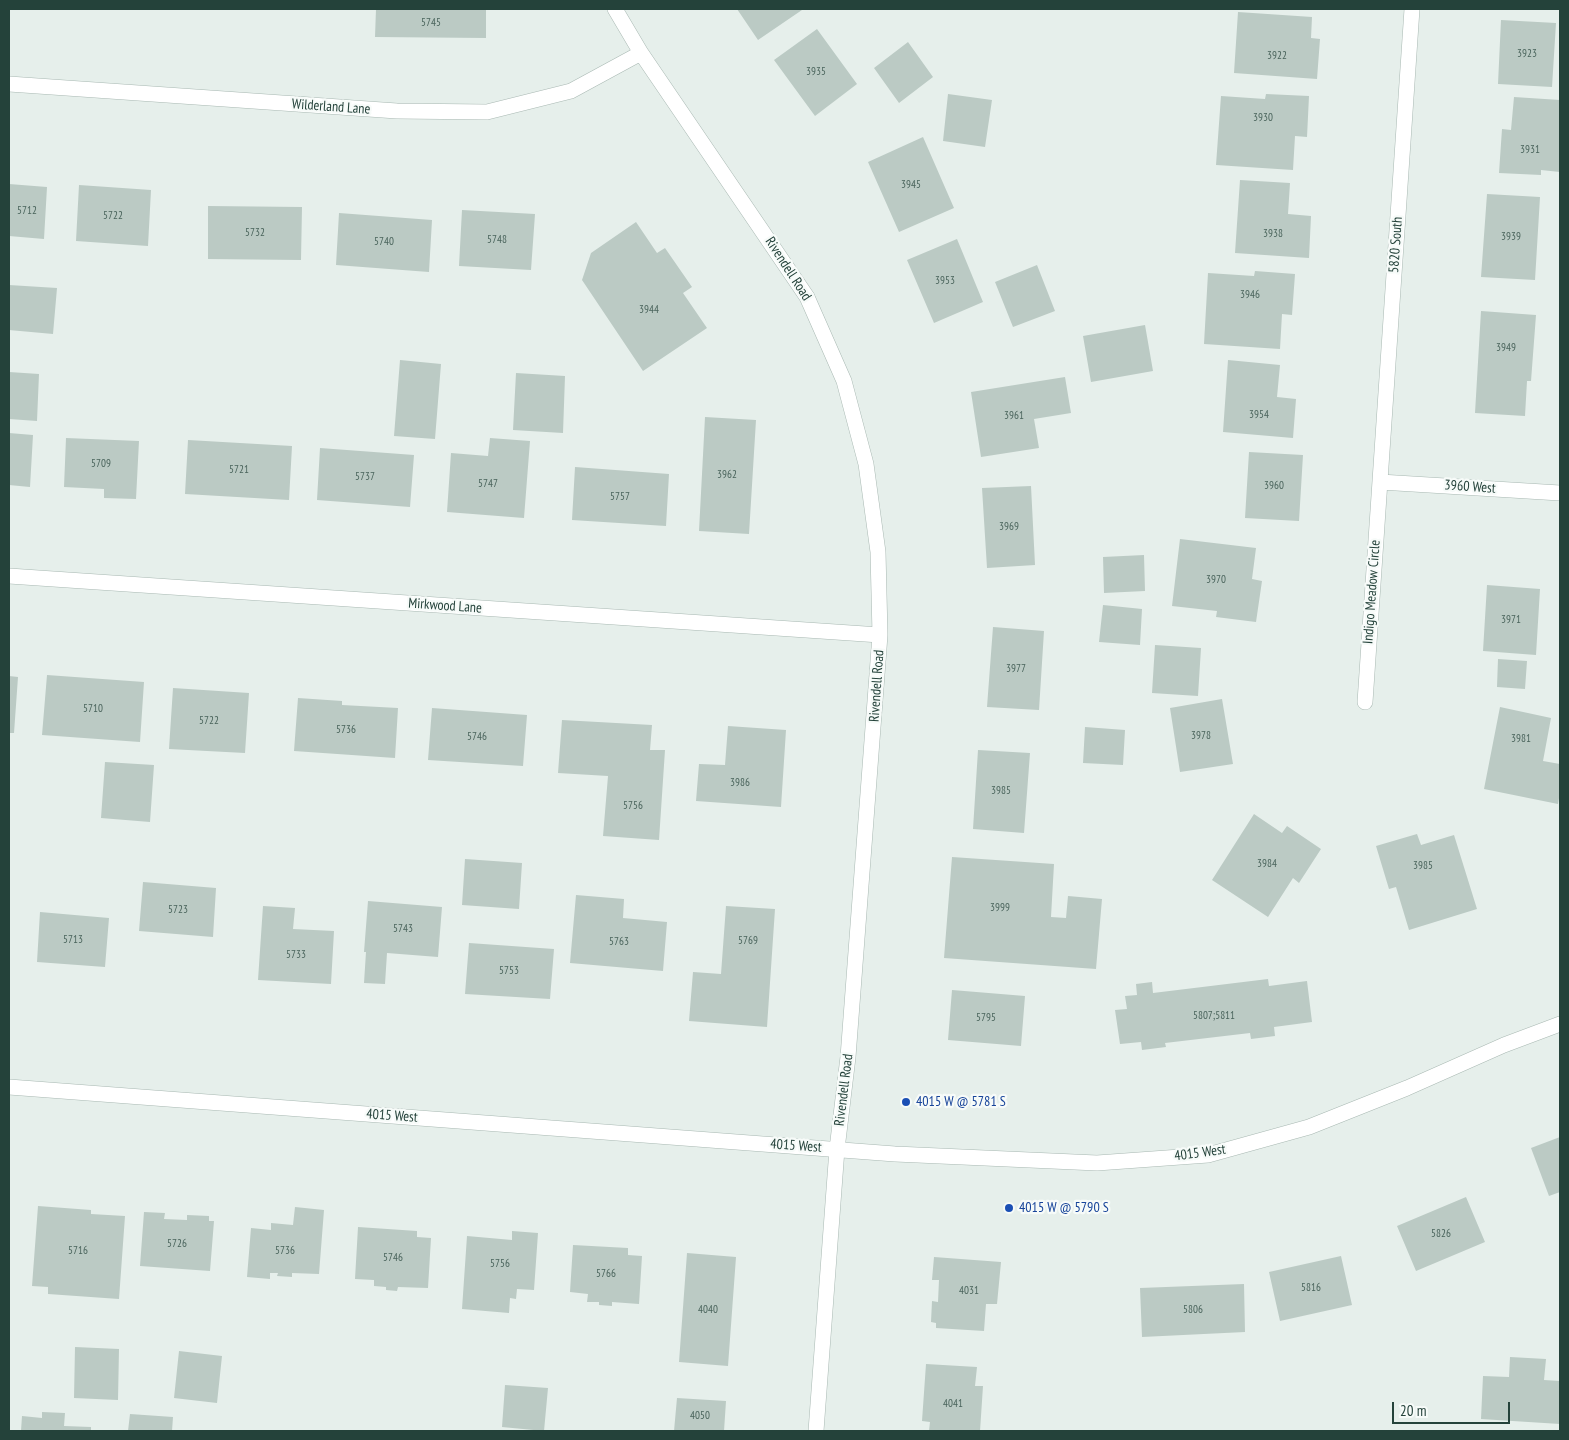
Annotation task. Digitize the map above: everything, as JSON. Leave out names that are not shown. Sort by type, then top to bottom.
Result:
[{"type":"street","name":"Rivendell Road","points":[[615,9],[641,53],[807,297],[844,381],[866,464],[878,552],[880,635],[848,1057],[837,1149],[816,1431]]},
{"type":"street","name":"5820 South","points":[[1380,482],[1412,9]]},
{"type":"street","name":"Wilderland Lane","points":[[9,84],[398,111],[487,112],[571,91],[641,53]]},
{"type":"street","name":"3960 West","points":[[1380,482],[1560,493]]},
{"type":"street","name":"Indigo Meadow Circle","points":[[1365,702],[1380,482]]},
{"type":"street","name":"Mirkwood Lane","points":[[9,576],[880,635]]},
{"type":"street","name":"4015 West","points":[[9,1087],[895,1154],[1097,1163],[1208,1155],[1309,1127],[1407,1088],[1504,1045],[1560,1024]]},
{"type":"building","points":[[376,9],[486,9],[486,38],[375,37]]},
{"type":"building","points":[[737,9],[801,9],[802,10],[758,40]]},
{"type":"building","points":[[1238,12],[1312,17],[1311,38],[1320,39],[1317,79],[1234,73]]},
{"type":"building","points":[[1501,20],[1556,23],[1552,87],[1498,84]]},
{"type":"building","points":[[817,29],[857,84],[815,116],[774,60]]},
{"type":"building","points":[[908,42],[933,77],[899,103],[874,68]]},
{"type":"building","points":[[948,94],[992,100],[985,147],[943,141]]},
{"type":"building","points":[[1266,94],[1309,96],[1307,137],[1295,136],[1293,170],[1216,165],[1221,96],[1265,99]]},
{"type":"building","points":[[1514,97],[1560,100],[1560,172],[1541,170],[1541,175],[1499,173],[1502,129],[1511,130]]},
{"type":"building","points":[[923,137],[954,208],[899,232],[868,162]]},
{"type":"building","points":[[1240,180],[1290,183],[1288,214],[1311,216],[1309,258],[1235,253]]},
{"type":"building","points":[[9,184],[47,187],[44,239],[9,236]]},
{"type":"building","points":[[79,185],[151,190],[148,246],[76,241]]},
{"type":"building","points":[[1487,194],[1540,197],[1535,280],[1481,277]]},
{"type":"building","points":[[208,206],[302,207],[301,260],[208,259]]},
{"type":"building","points":[[462,210],[535,214],[531,270],[459,266]]},
{"type":"building","points":[[339,213],[432,220],[429,272],[336,265]]},
{"type":"building","points":[[636,222],[657,253],[665,248],[692,287],[683,293],[707,328],[643,371],[582,280],[591,253]]},
{"type":"building","points":[[957,239],[983,302],[934,323],[907,260]]},
{"type":"building","points":[[1037,265],[1055,311],[1013,327],[995,282]]},
{"type":"building","points":[[1255,271],[1295,274],[1292,315],[1282,314],[1280,349],[1204,344],[1208,273],[1254,276]]},
{"type":"building","points":[[9,285],[57,288],[53,334],[9,330]]},
{"type":"building","points":[[1481,311],[1536,315],[1531,381],[1527,381],[1525,416],[1475,413]]},
{"type":"building","points":[[1145,325],[1153,371],[1091,382],[1083,336]]},
{"type":"building","points":[[400,360],[441,364],[435,439],[394,436]]},
{"type":"building","points":[[1228,360],[1280,365],[1277,397],[1296,399],[1293,438],[1223,432]]},
{"type":"building","points":[[9,372],[39,374],[37,421],[9,419]]},
{"type":"building","points":[[516,373],[565,376],[563,433],[513,430]]},
{"type":"building","points":[[1065,377],[1071,413],[1034,419],[1039,448],[981,457],[971,392]]},
{"type":"building","points":[[705,417],[756,420],[749,534],[699,531]]},
{"type":"building","points":[[9,433],[33,435],[30,487],[9,485]]},
{"type":"building","points":[[66,438],[139,441],[136,499],[104,498],[104,489],[64,487]]},
{"type":"building","points":[[490,438],[530,441],[524,518],[447,512],[451,453],[488,456]]},
{"type":"building","points":[[188,440],[292,446],[289,500],[185,494]]},
{"type":"building","points":[[320,448],[414,455],[410,507],[317,500]]},
{"type":"building","points":[[1249,452],[1303,455],[1299,521],[1245,518]]},
{"type":"building","points":[[575,467],[669,474],[666,526],[572,520]]},
{"type":"building","points":[[1031,486],[1035,565],[987,568],[982,488]]},
{"type":"building","points":[[1180,539],[1256,548],[1252,579],[1262,581],[1256,622],[1216,617],[1217,611],[1172,606]]},
{"type":"building","points":[[1144,555],[1145,591],[1104,593],[1103,557]]},
{"type":"building","points":[[1487,585],[1540,589],[1536,655],[1483,651]]},
{"type":"building","points":[[1103,605],[1142,609],[1140,645],[1099,642]]},
{"type":"building","points":[[993,627],[1044,631],[1039,710],[987,707]]},
{"type":"building","points":[[1155,645],[1201,648],[1198,696],[1152,693]]},
{"type":"building","points":[[1498,659],[1527,661],[1525,689],[1497,687]]},
{"type":"building","points":[[47,675],[144,682],[140,742],[42,735]]},
{"type":"building","points":[[9,676],[18,677],[14,733],[9,733]]},
{"type":"building","points":[[173,688],[249,693],[245,753],[169,749]]},
{"type":"building","points":[[298,698],[342,701],[342,705],[398,708],[395,758],[294,751]]},
{"type":"building","points":[[1222,699],[1233,764],[1180,772],[1170,708]]},
{"type":"building","points":[[1500,707],[1551,718],[1543,761],[1560,764],[1558,804],[1484,789]]},
{"type":"building","points":[[432,708],[527,715],[523,766],[428,760]]},
{"type":"building","points":[[562,720],[652,725],[650,750],[665,750],[659,840],[603,836],[608,776],[558,773]]},
{"type":"building","points":[[728,726],[786,730],[781,807],[696,801],[699,764],[725,765]]},
{"type":"building","points":[[1085,727],[1125,730],[1123,765],[1083,763]]},
{"type":"building","points":[[978,750],[1030,753],[1024,833],[973,829]]},
{"type":"building","points":[[105,762],[154,765],[150,822],[101,818]]},
{"type":"building","points":[[1254,814],[1282,833],[1287,826],[1321,849],[1299,883],[1293,878],[1268,917],[1212,880]]},
{"type":"building","points":[[1417,834],[1421,845],[1454,835],[1477,909],[1409,930],[1396,887],[1389,889],[1376,846]]},
{"type":"building","points":[[952,857],[1054,864],[1051,917],[1066,918],[1068,896],[1102,899],[1096,969],[944,958]]},
{"type":"building","points":[[465,859],[522,863],[519,909],[462,905]]},
{"type":"building","points":[[143,882],[216,888],[213,937],[139,931]]},
{"type":"building","points":[[576,895],[624,899],[623,918],[667,922],[663,971],[570,963]]},
{"type":"building","points":[[368,901],[442,907],[438,957],[387,953],[385,984],[364,983],[366,952],[364,952]]},
{"type":"building","points":[[263,906],[295,908],[293,929],[334,931],[331,984],[258,980]]},
{"type":"building","points":[[726,906],[775,909],[767,1027],[689,1021],[693,972],[721,974]]},
{"type":"building","points":[[40,912],[109,918],[105,967],[37,962]]},
{"type":"building","points":[[469,943],[554,949],[550,999],[465,994]]},
{"type":"building","points":[[1268,979],[1269,986],[1307,981],[1312,1022],[1274,1027],[1275,1036],[1251,1039],[1250,1033],[1165,1043],[1166,1047],[1142,1050],[1141,1042],[1120,1044],[1115,1010],[1127,1009],[1125,996],[1137,995],[1136,984],[1152,982],[1153,993]]},
{"type":"building","points":[[952,990],[1025,996],[1021,1046],[948,1040]]},
{"type":"building","points":[[1560,1137],[1560,1192],[1549,1196],[1531,1148]]},
{"type":"building","points":[[1466,1197],[1485,1242],[1416,1271],[1397,1226]]},
{"type":"building","points":[[38,1206],[91,1210],[91,1214],[125,1216],[119,1299],[48,1294],[48,1287],[32,1286]]},
{"type":"building","points":[[295,1207],[324,1210],[319,1274],[292,1273],[292,1277],[277,1276],[278,1273],[270,1273],[270,1279],[247,1277],[251,1228],[271,1230],[271,1223],[293,1225]]},
{"type":"building","points":[[144,1212],[165,1213],[164,1219],[187,1220],[187,1215],[209,1216],[209,1221],[214,1221],[210,1271],[140,1266]]},
{"type":"building","points":[[358,1227],[417,1231],[417,1237],[431,1238],[428,1288],[398,1287],[397,1291],[386,1290],[386,1287],[374,1286],[374,1280],[355,1279]]},
{"type":"building","points":[[512,1231],[538,1233],[534,1290],[517,1289],[516,1299],[510,1298],[509,1313],[462,1309],[467,1236],[512,1240]]},
{"type":"building","points":[[573,1245],[628,1248],[628,1255],[642,1256],[639,1304],[612,1302],[612,1306],[599,1305],[599,1302],[587,1302],[588,1294],[570,1292]]},
{"type":"building","points":[[687,1253],[736,1257],[728,1366],[679,1362]]},
{"type":"building","points":[[1341,1256],[1352,1305],[1280,1321],[1269,1272]]},
{"type":"building","points":[[934,1257],[1001,1262],[997,1304],[986,1304],[984,1331],[936,1328],[936,1323],[931,1322],[932,1301],[938,1302],[939,1280],[932,1280]]},
{"type":"building","points":[[1244,1284],[1245,1332],[1142,1337],[1140,1288]]},
{"type":"building","points":[[75,1347],[119,1349],[118,1400],[74,1398]]},
{"type":"building","points":[[179,1351],[222,1356],[217,1403],[174,1398]]},
{"type":"building","points":[[1510,1357],[1546,1359],[1544,1380],[1560,1381],[1560,1424],[1481,1419],[1483,1376],[1509,1377]]},
{"type":"building","points":[[926,1364],[977,1367],[975,1386],[983,1386],[980,1431],[929,1431],[930,1422],[922,1421]]},
{"type":"building","points":[[505,1385],[548,1388],[544,1431],[502,1427]]},
{"type":"building","points":[[677,1398],[726,1401],[724,1431],[674,1431]]},
{"type":"building","points":[[42,1412],[65,1413],[64,1426],[91,1427],[91,1431],[21,1431],[22,1416],[42,1418]]},
{"type":"building","points":[[130,1414],[173,1417],[172,1431],[128,1431]]},
{"type":"place","name":"4015 W @ 5781 S","points":[[906,1102]]},
{"type":"place","name":"4015 W @ 5790 S","points":[[1009,1208]]}]
